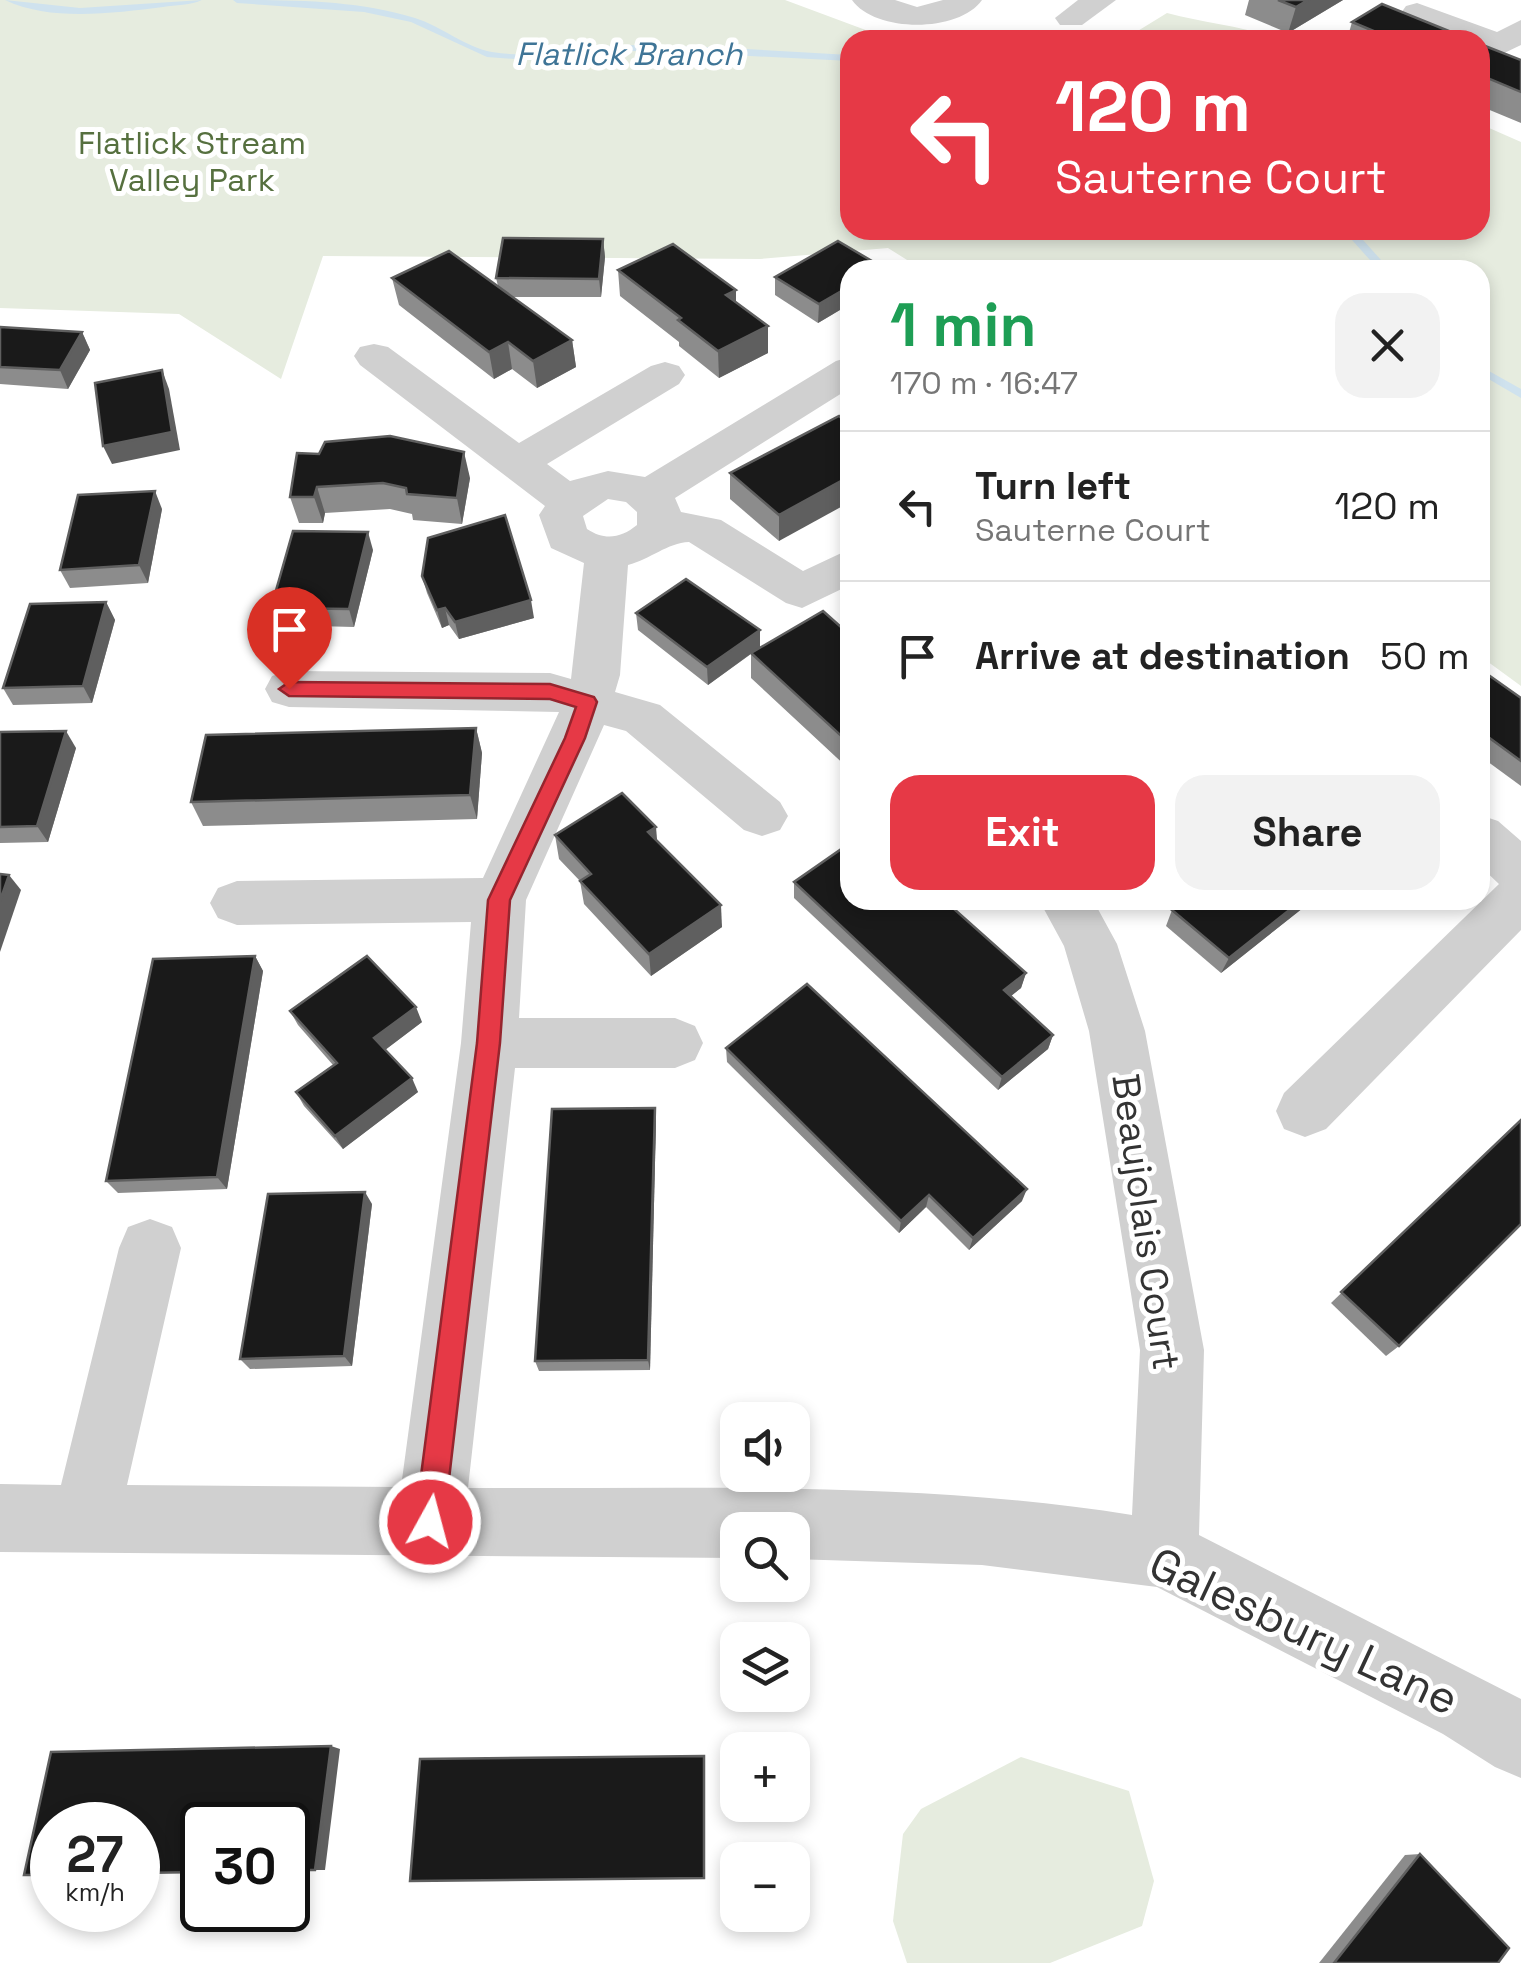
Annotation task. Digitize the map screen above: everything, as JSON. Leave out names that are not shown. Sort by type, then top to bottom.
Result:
[{"type":"street","points":[[868,0],[918,18],[934,17],[966,0]]},
{"type":"street","points":[[1071,18],[1100,0]]},
{"type":"street","points":[[1435,0],[1416,13],[1472,30]]},
{"type":"street","points":[[1490,36],[1514,43]]},
{"type":"street","points":[[374,356],[569,502]]},
{"type":"street","points":[[519,462],[665,376]]},
{"type":"street","points":[[840,377],[654,511],[639,546],[607,553],[577,546],[567,537],[562,515],[569,502],[592,488],[624,485],[654,511],[705,531],[802,592],[840,571]]},
{"type":"street","points":[[430,1522],[489,1043],[499,900],[575,738],[596,676],[607,553]]},
{"type":"street","points":[[289,689],[550,692],[642,718],[762,816]]},
{"type":"street","points":[[1490,844],[1521,872]]},
{"type":"street","points":[[1306,1111],[1521,896]]},
{"type":"street","points":[[237,904],[499,900]]},
{"type":"street","name":"Beaujolais Court","points":[[1071,910],[1090,944],[1118,1031],[1172,1350],[1164,1554]]},
{"type":"street","points":[[489,1043],[675,1043]]},
{"type":"street","points":[[86,1519],[150,1248]]},
{"type":"street","name":"Galesbury Lane","points":[[0,1518],[772,1524],[982,1531],[1164,1554],[1469,1708],[1521,1741]]},
{"type":"green space","name":"Flatlick Stream Valley Park","points":[[0,0],[785,0],[866,30],[840,30],[840,240],[1490,240],[1490,128],[1521,142],[1521,686],[1490,663],[1490,260],[907,260],[888,248],[760,259],[323,256],[281,379],[179,314],[0,308]]},
{"type":"green space","points":[[1167,13],[1248,30],[1139,30]]},
{"type":"green space","points":[[1021,1757],[1129,1791],[1154,1881],[1142,1926],[1050,1963],[907,1963],[893,1921],[903,1834],[921,1809]]},
{"type":"building","points":[[1278,0],[1308,0],[1296,7]]},
{"type":"building","points":[[1382,4],[1446,30],[1371,30],[1352,22]]},
{"type":"building","points":[[1490,48],[1521,60],[1521,92],[1490,79]]},
{"type":"building","points":[[503,238],[603,239],[599,279],[496,278]]},
{"type":"building","points":[[838,241],[870,260],[840,260],[840,292],[819,304],[775,277]]},
{"type":"building","points":[[673,244],[736,290],[726,295],[768,326],[718,351],[618,270]]},
{"type":"building","points":[[449,251],[572,340],[533,361],[508,342],[489,352],[392,278]]},
{"type":"building","points":[[0,327],[82,332],[60,370],[0,367]]},
{"type":"building","points":[[162,370],[172,432],[103,446],[95,383]]},
{"type":"building","points":[[840,417],[840,481],[779,515],[730,473]]},
{"type":"building","points":[[390,436],[464,452],[457,498],[407,494],[406,488],[383,483],[317,487],[314,497],[290,497],[297,453],[319,454],[325,442]]},
{"type":"building","points":[[155,491],[139,565],[60,570],[78,495]]},
{"type":"building","points":[[505,515],[531,600],[455,622],[445,608],[437,610],[422,576],[428,538]]},
{"type":"building","points":[[293,531],[368,532],[349,609],[271,608]]},
{"type":"building","points":[[686,579],[760,630],[707,667],[636,613]]},
{"type":"building","points":[[106,602],[83,686],[3,688],[30,604]]},
{"type":"building","points":[[823,611],[840,626],[840,735],[751,653]]},
{"type":"building","points":[[1490,676],[1521,698],[1521,761],[1490,738]]},
{"type":"building","points":[[476,728],[470,795],[191,802],[206,735]]},
{"type":"building","points":[[66,731],[37,826],[0,827],[0,732]]},
{"type":"building","points":[[622,793],[656,827],[648,832],[721,905],[649,954],[580,881],[591,874],[555,835]]},
{"type":"building","points":[[840,850],[840,910],[955,910],[1026,973],[1004,990],[1053,1035],[1002,1077],[794,882]]},
{"type":"building","points":[[0,874],[9,875],[0,901]]},
{"type":"building","points":[[1172,910],[1289,910],[1229,958]]},
{"type":"building","points":[[255,956],[217,1177],[106,1181],[153,959]]},
{"type":"building","points":[[367,956],[416,1007],[374,1038],[412,1078],[335,1136],[296,1092],[337,1063],[290,1011]]},
{"type":"building","points":[[807,984],[1027,1189],[973,1238],[929,1195],[901,1221],[726,1048]]},
{"type":"building","points":[[655,1108],[648,1360],[535,1361],[552,1109]]},
{"type":"building","points":[[1521,1120],[1521,1224],[1399,1346],[1341,1292]]},
{"type":"building","points":[[365,1192],[344,1356],[240,1359],[268,1194]]},
{"type":"building","points":[[331,1746],[315,1870],[310,1870],[310,1802],[180,1802],[180,1872],[160,1873],[160,1802],[40,1802],[51,1752]]},
{"type":"building","points":[[704,1756],[704,1878],[410,1881],[420,1759]]},
{"type":"building","points":[[30,1848],[30,1875],[24,1875]]},
{"type":"building","points":[[1420,1854],[1509,1948],[1498,1963],[1334,1963]]},
{"type":"waterway","name":"Flatlick Branch","points":[[9,0],[80,10],[198,0]]},
{"type":"waterway","name":"Flatlick Branch","points":[[237,0],[364,9],[414,20],[487,54],[542,58],[614,48],[653,48],[840,57]]},
{"type":"waterway","name":"Flatlick Branch","points":[[1357,240],[1376,260]]},
{"type":"waterway","name":"Flatlick Branch","points":[[1490,375],[1521,394]]},
{"type":"route","points":[[289,689],[550,692],[587,702],[575,738],[499,900],[489,1043],[430,1522]]}]
